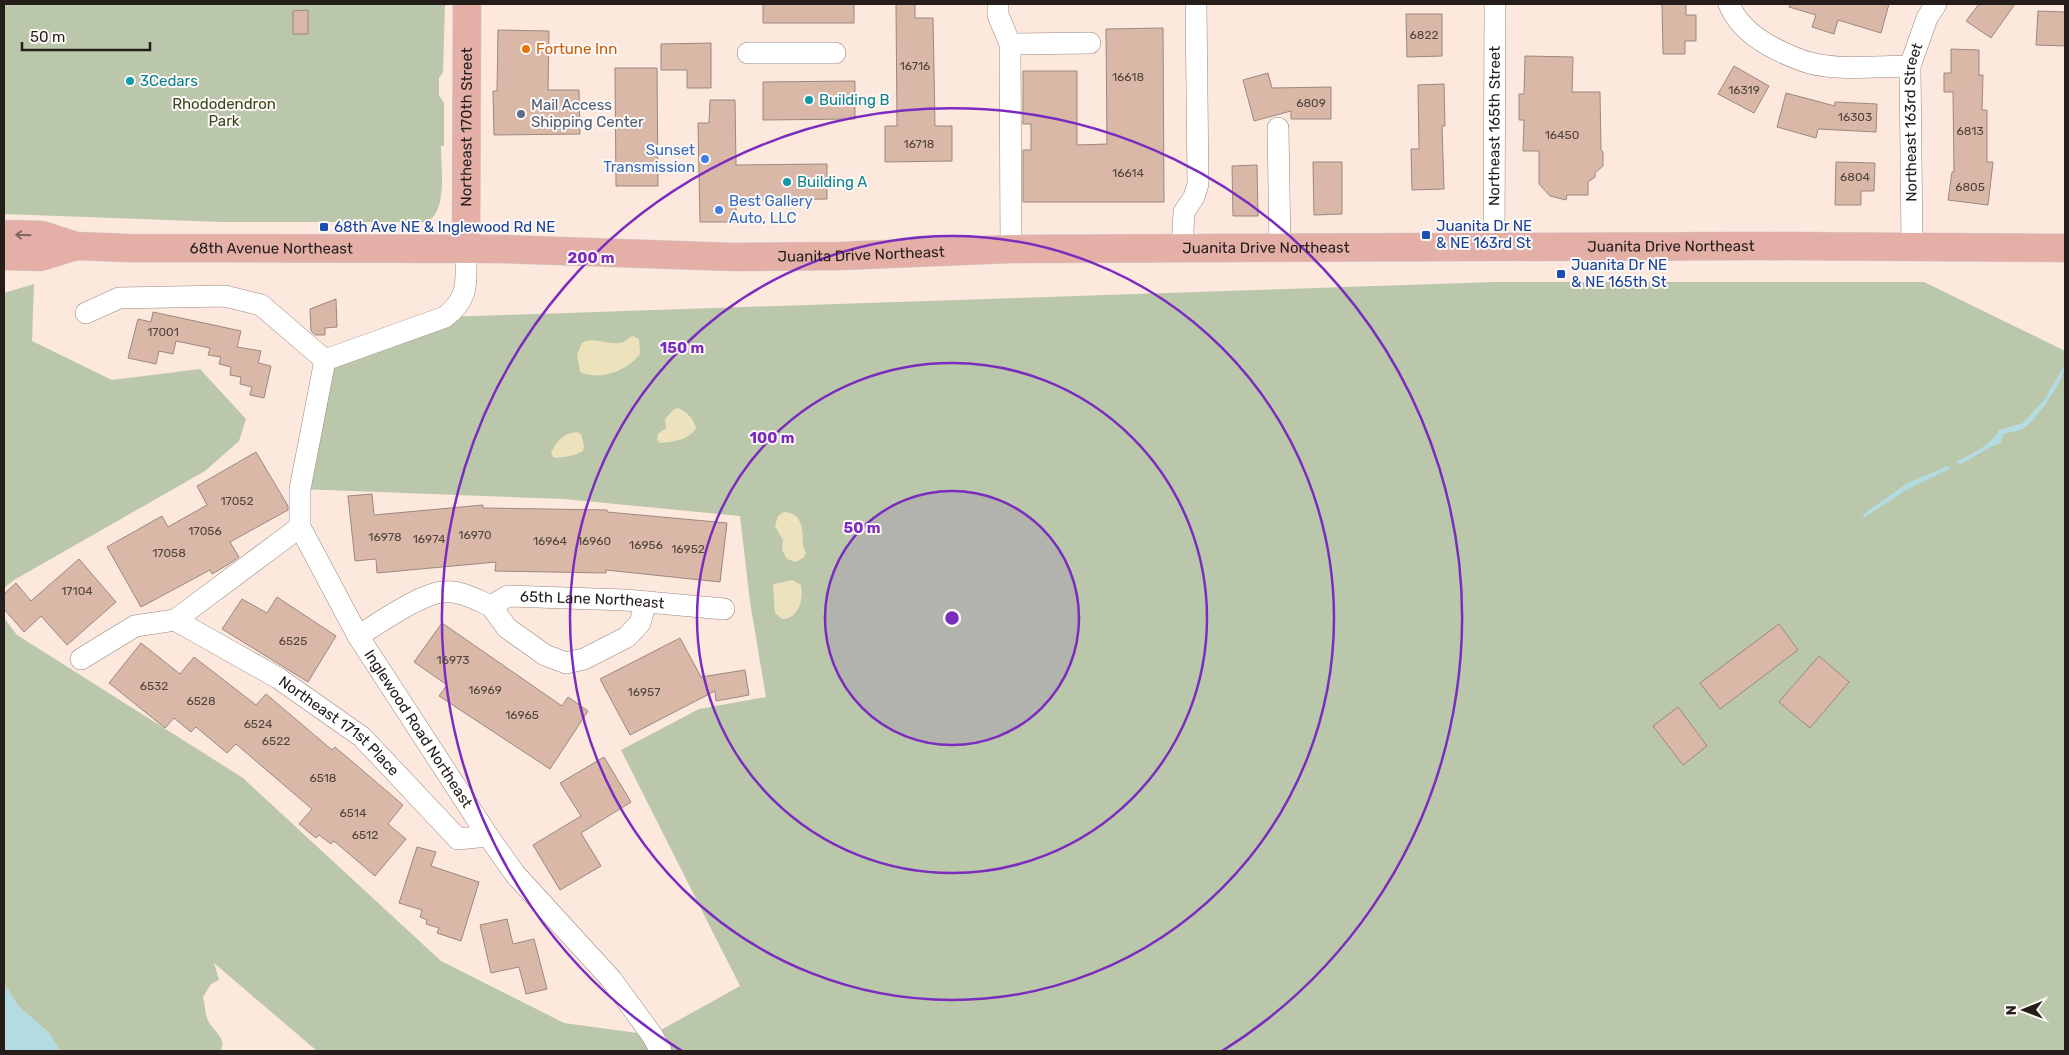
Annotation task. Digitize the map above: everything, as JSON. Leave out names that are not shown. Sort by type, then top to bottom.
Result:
[{"type":"main road","name":"Northeast 170th Street","points":[[466,248],[467,4]]},
{"type":"main road","name":"68th Avenue Northeast","points":[[4,234],[42,235],[76,246]]},
{"type":"main road","name":"68th Avenue Northeast","points":[[4,256],[40,256],[76,246],[466,248]]},
{"type":"main road","name":"Juanita Drive Northeast","points":[[466,248],[734,257],[858,255],[1011,249],[1912,246],[2065,248]]},
{"type":"street","points":[[998,4],[998,15],[1010,44],[1011,249]]},
{"type":"street","points":[[1182,249],[1184,212],[1194,197],[1198,184],[1196,4]]},
{"type":"street","name":"Northeast 165th Street","points":[[1494,247],[1495,4]]},
{"type":"street","points":[[1729,4],[1734,17],[1758,39],[1786,55],[1811,64],[1833,66],[1910,66]]},
{"type":"street","name":"Northeast 163rd Street","points":[[1912,246],[1910,66],[1927,18],[1936,4]]},
{"type":"street","points":[[1010,44],[1090,43]]},
{"type":"street","points":[[748,53],[835,54]]},
{"type":"street","points":[[1278,128],[1280,248]]},
{"type":"street","points":[[86,313],[119,298],[225,296],[261,305],[325,360],[445,317],[457,307],[465,294],[466,248]]},
{"type":"street","name":"Inglewood Road Northeast","points":[[325,360],[300,489],[300,527],[358,636],[488,836],[515,874],[611,979],[652,1035],[660,1051]]},
{"type":"street","points":[[81,659],[135,626],[175,620],[300,527]]},
{"type":"street","points":[[358,636],[425,597],[443,592],[460,593],[492,606],[507,628],[545,655],[566,663],[584,659],[627,637],[640,623],[646,602]]},
{"type":"street","name":"65th Lane Northeast","points":[[492,606],[508,596],[646,602],[724,609]]},
{"type":"street","name":"Northeast 171st Place","points":[[175,620],[278,678],[362,737],[458,839],[488,836]]},
{"type":"green space","name":"Rhododendron Park","points":[[4,4],[445,4],[443,72],[439,78],[439,95],[444,103],[444,146],[441,146],[442,188],[438,209],[433,217],[426,222],[222,222],[4,214]]},
{"type":"green space","points":[[1495,282],[1924,282],[2065,351],[2065,1051],[317,1051],[214,963],[219,980],[211,984],[203,997],[208,1021],[221,1039],[222,1047],[220,1051],[60,1051],[49,1033],[18,1006],[4,983],[4,618],[17,635],[243,778],[441,961],[564,1023],[652,1035],[740,986],[621,750],[699,709],[766,697],[750,602],[740,516],[564,499],[300,489],[325,360],[445,317]]},
{"type":"green space","points":[[34,284],[32,341],[112,380],[200,369],[246,419],[239,441],[205,471],[14,580],[4,588],[4,293]]},
{"type":"sand","points":[[633,336],[639,339],[640,354],[621,370],[604,375],[588,375],[580,372],[577,354],[582,343],[593,340],[618,343]]},
{"type":"sand","points":[[678,408],[690,416],[696,428],[685,438],[660,443],[657,440],[658,434],[666,428],[665,419],[674,409]]},
{"type":"sand","points":[[576,432],[581,434],[584,446],[583,451],[569,456],[553,457],[551,453],[558,442],[567,434]]},
{"type":"sand","points":[[784,512],[794,515],[801,526],[806,553],[803,558],[796,562],[787,559],[782,550],[783,540],[775,526],[778,516]]},
{"type":"sand","points":[[792,580],[801,585],[801,602],[799,608],[792,616],[782,619],[775,613],[773,586],[774,584]]},
{"type":"water","points":[[2065,364],[2060,380],[2049,399],[2028,425],[2020,430],[2003,434],[2001,443],[1961,464],[1955,462],[1986,445],[1999,430],[2023,423],[2044,400]]},
{"type":"water","points":[[1947,466],[1951,468],[1908,489],[1862,519],[1865,513],[1906,484]]},
{"type":"water","points":[[4,983],[18,1006],[49,1033],[60,1051],[4,1051]]},
{"type":"building","points":[[763,4],[854,4],[854,23],[763,23]]},
{"type":"building","points":[[896,4],[915,4],[915,18],[933,18],[935,126],[952,126],[952,161],[885,162],[885,126],[897,126]]},
{"type":"building","points":[[1662,4],[1686,4],[1686,15],[1696,15],[1696,41],[1685,41],[1685,54],[1663,54]]},
{"type":"building","points":[[1790,4],[1889,4],[1881,33],[1838,20],[1834,34],[1812,27],[1816,15],[1789,7]]},
{"type":"building","points":[[1979,4],[2015,4],[1991,38],[1966,21]]},
{"type":"building","points":[[308,10],[308,34],[293,34],[293,11]]},
{"type":"building","points":[[2038,11],[2065,12],[2065,46],[2036,45]]},
{"type":"building","points":[[1406,14],[1442,14],[1442,56],[1407,57]]},
{"type":"building","points":[[1163,28],[1164,202],[1023,202],[1023,150],[1031,150],[1031,124],[1023,124],[1023,71],[1077,71],[1077,145],[1107,144],[1106,29]]},
{"type":"building","points":[[498,30],[549,31],[548,90],[579,90],[580,134],[494,135],[493,91],[497,91]]},
{"type":"building","points":[[711,43],[711,88],[687,88],[687,70],[661,70],[661,44]]},
{"type":"building","points":[[1951,49],[1979,50],[1979,75],[1983,75],[1982,110],[1987,110],[1987,162],[1993,162],[1988,205],[1948,200],[1952,172],[1954,172],[1953,92],[1944,92],[1944,73],[1951,73]]},
{"type":"building","points":[[1525,56],[1573,57],[1572,92],[1600,92],[1603,166],[1595,173],[1595,177],[1588,182],[1588,195],[1567,195],[1566,200],[1550,196],[1539,184],[1539,151],[1523,151],[1524,120],[1519,120],[1519,94],[1524,94]]},
{"type":"building","points":[[1734,66],[1769,86],[1754,113],[1718,94]]},
{"type":"building","points":[[615,68],[657,68],[658,186],[616,186]]},
{"type":"building","points":[[1268,73],[1272,88],[1331,87],[1331,119],[1291,119],[1291,111],[1254,121],[1243,80]]},
{"type":"building","name":"Building B","points":[[855,81],[855,119],[763,120],[763,82]]},
{"type":"building","points":[[1444,84],[1445,126],[1442,126],[1444,189],[1412,190],[1411,149],[1419,149],[1418,85]]},
{"type":"building","points":[[1786,93],[1835,106],[1835,102],[1877,104],[1876,132],[1818,129],[1816,138],[1777,127]]},
{"type":"building","points":[[710,100],[735,100],[736,165],[827,164],[827,199],[736,200],[736,222],[700,222],[698,123],[709,123]]},
{"type":"building","points":[[1313,162],[1342,162],[1342,214],[1314,215]]},
{"type":"building","points":[[1836,162],[1875,163],[1874,191],[1861,191],[1861,205],[1835,205]]},
{"type":"building","points":[[1257,165],[1258,216],[1233,216],[1232,166]]},
{"type":"building","points":[[336,299],[337,327],[325,328],[325,335],[315,335],[311,331],[310,309]]},
{"type":"building","points":[[153,312],[241,331],[237,347],[261,351],[258,363],[271,366],[264,398],[250,395],[252,387],[240,384],[241,377],[230,375],[231,367],[219,364],[221,357],[208,355],[210,348],[176,341],[173,354],[159,351],[156,364],[128,358],[138,319],[151,322]]},
{"type":"building","points":[[256,452],[288,506],[288,510],[230,542],[239,557],[229,564],[212,574],[210,570],[141,607],[107,547],[162,516],[168,527],[207,505],[197,486]]},
{"type":"building","points":[[372,494],[374,515],[483,505],[483,508],[607,510],[607,512],[727,523],[720,582],[606,570],[606,573],[495,571],[496,562],[377,573],[376,559],[355,561],[348,496]]},
{"type":"building","points":[[79,559],[116,602],[67,645],[41,616],[24,632],[4,609],[4,594],[16,583],[31,601]]},
{"type":"building","points":[[277,597],[336,636],[308,682],[222,629],[242,599],[267,613]]},
{"type":"building","points":[[442,623],[562,706],[568,697],[588,711],[550,769],[439,696],[447,685],[414,662]]},
{"type":"building","points":[[1779,624],[1798,650],[1720,709],[1700,683]]},
{"type":"building","points":[[680,638],[701,677],[745,670],[749,695],[716,701],[715,691],[630,735],[600,679]]},
{"type":"building","points":[[141,643],[180,674],[194,657],[256,705],[266,694],[332,750],[335,747],[403,805],[388,824],[406,839],[375,876],[334,841],[331,844],[319,835],[316,838],[299,824],[312,809],[236,744],[227,753],[196,727],[191,732],[174,718],[165,728],[109,683]]},
{"type":"building","points":[[1819,656],[1849,682],[1810,728],[1779,702]]},
{"type":"building","points":[[1678,707],[1707,746],[1683,765],[1653,726]]},
{"type":"building","points":[[604,757],[631,802],[581,833],[601,866],[560,890],[533,845],[581,816],[560,783]]},
{"type":"building","points":[[417,847],[436,852],[431,866],[479,882],[461,941],[437,933],[439,928],[426,924],[427,920],[420,917],[422,910],[399,903]]},
{"type":"building","points":[[507,919],[513,944],[534,939],[547,989],[526,994],[519,967],[491,973],[480,925]]},
{"type":"place","name":"Fortune Inn","points":[[526,49]]},
{"type":"place","name":"3Cedars","points":[[130,81]]},
{"type":"place","name":"Building B","points":[[809,100]]},
{"type":"place","name":"Mail Access Shipping Center","points":[[521,114]]},
{"type":"place","name":"Sunset Transmission","points":[[705,159]]},
{"type":"place","name":"Building A","points":[[787,182]]},
{"type":"place","name":"Best Gallery Auto, LLC","points":[[719,210]]},
{"type":"place","name":"68th Ave NE & Inglewood Rd NE","points":[[324,227]]},
{"type":"place","name":"Juanita Dr NE & NE 163rd St","points":[[1426,235]]},
{"type":"place","name":"Juanita Dr NE & NE 165th St","points":[[1561,274]]}]
